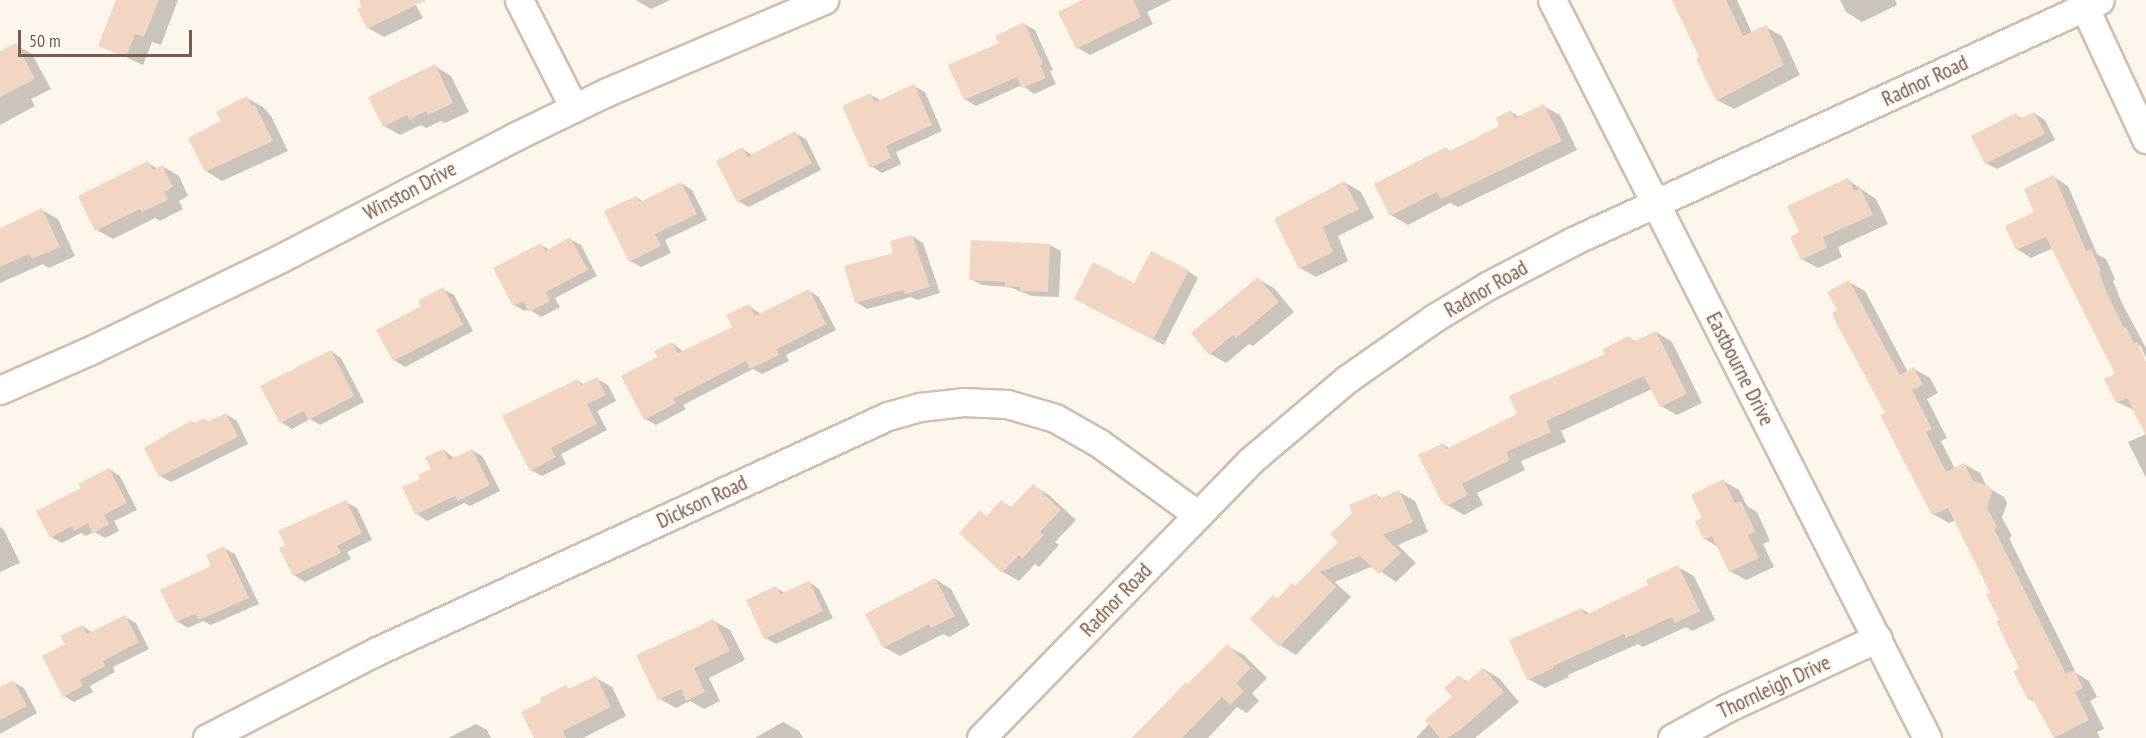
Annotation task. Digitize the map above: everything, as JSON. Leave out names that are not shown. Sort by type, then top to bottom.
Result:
[{"type":"street","points":[[519,0],[574,108]]},
{"type":"street","name":"Winston Drive","points":[[0,390],[89,351],[281,258],[574,108],[640,77],[824,0]]},
{"type":"street","name":"Eastbourne Drive","points":[[1552,0],[1927,738]]},
{"type":"street","points":[[2092,3],[2146,139]]},
{"type":"street","name":"Radnor Road","points":[[981,738],[1250,462],[1322,399],[1434,318],[1516,270],[2092,3]]},
{"type":"street","name":"Dickson Road","points":[[207,738],[377,651],[888,416],[920,407],[963,402],[1007,404],[1055,418],[1099,443],[1198,515]]},
{"type":"street","name":"Thornleigh Drive","points":[[1672,738],[1727,708],[1878,638]]},
{"type":"building","points":[[116,0],[159,0],[144,37],[135,34],[126,57],[98,46]]},
{"type":"building","points":[[359,0],[426,0],[367,29],[357,9],[362,7]]},
{"type":"building","points":[[1082,0],[1133,0],[1141,17],[1076,49],[1058,12]]},
{"type":"building","points":[[1672,0],[1726,0],[1743,36],[1766,25],[1784,65],[1716,101],[1696,58],[1699,57]]},
{"type":"building","points":[[1024,22],[1043,64],[1040,65],[1046,78],[1022,88],[1017,77],[964,100],[948,65],[999,43],[995,36]]},
{"type":"building","points":[[16,43],[35,79],[0,97],[0,51]]},
{"type":"building","points":[[435,64],[453,103],[428,115],[426,111],[409,120],[407,115],[383,127],[368,97]]},
{"type":"building","points":[[914,84],[932,125],[886,146],[891,158],[870,168],[842,106],[871,93],[875,102]]},
{"type":"building","points":[[247,96],[252,106],[255,105],[273,141],[205,172],[188,138],[221,121],[216,112]]},
{"type":"building","points":[[1544,104],[1562,141],[1441,199],[1437,192],[1390,216],[1374,184],[1446,147],[1448,152],[1499,126],[1496,118],[1511,110],[1515,118]]},
{"type":"building","points":[[2034,112],[2045,134],[1985,164],[1971,136],[2016,113],[2019,119]]},
{"type":"building","points":[[795,131],[812,163],[737,202],[716,161],[743,147],[747,157]]},
{"type":"building","points":[[148,161],[153,170],[162,165],[173,187],[164,192],[168,200],[142,212],[140,209],[95,231],[78,196]]},
{"type":"building","points":[[2054,175],[2086,251],[2091,249],[2101,271],[2099,272],[2107,294],[2124,328],[2126,327],[2134,343],[2137,342],[2146,362],[2146,436],[2127,398],[2116,403],[2104,379],[2115,374],[2046,237],[2016,250],[2005,226],[2034,212],[2024,189]]},
{"type":"building","points":[[1848,178],[1854,191],[1860,188],[1873,215],[1823,237],[1827,248],[1801,260],[1790,237],[1799,232],[1787,206]]},
{"type":"building","points":[[1344,181],[1359,209],[1323,227],[1333,252],[1299,269],[1274,219]]},
{"type":"building","points":[[681,182],[697,214],[655,234],[661,246],[629,262],[604,211],[636,196],[640,202]]},
{"type":"building","points":[[42,208],[60,247],[32,259],[29,254],[0,267],[0,228]]},
{"type":"building","points":[[912,235],[930,287],[905,294],[903,290],[855,303],[844,266],[893,253],[890,241]]},
{"type":"building","points":[[570,237],[588,270],[546,292],[550,301],[529,312],[523,301],[513,306],[493,268],[541,243],[545,251]]},
{"type":"building","points":[[971,240],[1050,244],[1048,292],[1020,291],[1020,287],[1005,286],[1005,282],[969,280]]},
{"type":"building","points":[[1151,251],[1189,270],[1153,340],[1074,299],[1093,262],[1134,283]]},
{"type":"building","points":[[1258,277],[1279,302],[1236,338],[1233,335],[1209,355],[1191,333]]},
{"type":"building","points":[[1849,280],[1900,375],[1914,367],[1923,385],[1912,390],[1932,429],[1926,432],[1946,472],[1964,463],[1973,481],[1989,486],[1992,493],[1987,508],[1997,527],[1994,529],[2066,674],[2074,670],[2083,688],[2075,692],[2089,720],[2054,738],[2032,698],[2028,700],[2013,671],[2019,668],[1996,621],[1999,620],[1986,594],[1990,593],[1948,508],[1932,515],[1880,415],[1885,413],[1833,317],[1833,312],[1837,310],[1827,292]]},
{"type":"building","points":[[443,287],[463,325],[393,361],[376,330],[421,306],[418,301]]},
{"type":"building","points":[[809,289],[826,324],[777,349],[779,355],[750,369],[746,361],[673,399],[676,403],[644,420],[621,376],[657,357],[654,351],[672,342],[678,353],[732,327],[726,315],[749,304],[755,316]]},
{"type":"building","points":[[1656,331],[1687,394],[1660,407],[1644,376],[1546,421],[1551,432],[1506,452],[1510,460],[1462,484],[1468,495],[1446,506],[1440,499],[1418,455],[1443,443],[1446,449],[1517,414],[1509,396],[1605,354],[1603,349],[1629,336],[1633,342]]},
{"type":"building","points":[[331,350],[354,396],[308,420],[304,411],[280,423],[260,386]]},
{"type":"building","points":[[597,377],[606,395],[587,404],[597,424],[551,448],[556,457],[530,471],[502,416],[578,379],[581,385]]},
{"type":"building","points":[[226,413],[238,437],[159,477],[144,448],[192,420],[193,424],[205,418],[207,422]]},
{"type":"building","points":[[444,449],[449,460],[472,449],[490,485],[458,501],[455,496],[415,515],[402,487],[420,479],[418,475],[431,469],[425,457]]},
{"type":"building","points":[[109,468],[127,503],[104,515],[109,524],[93,533],[88,523],[74,531],[72,526],[50,538],[36,511],[81,488],[78,484]]},
{"type":"building","points":[[1723,479],[1735,503],[1741,501],[1755,531],[1748,535],[1759,558],[1729,572],[1712,536],[1704,540],[1695,521],[1702,518],[1691,495]]},
{"type":"building","points":[[1033,484],[1061,510],[1040,532],[1044,535],[1022,559],[1019,555],[1002,573],[959,533],[980,510],[987,516],[1001,500],[1010,508]]},
{"type":"building","points":[[1399,490],[1413,522],[1383,535],[1401,553],[1379,574],[1360,556],[1320,572],[1336,587],[1279,647],[1250,619],[1273,595],[1277,599],[1292,583],[1295,586],[1338,542],[1330,534],[1352,513],[1349,505],[1377,493],[1379,499]]},
{"type":"building","points":[[346,500],[362,533],[337,546],[341,553],[293,576],[279,548],[285,545],[278,531]]},
{"type":"building","points":[[224,546],[249,598],[199,620],[195,614],[176,622],[160,590],[211,566],[206,555]]},
{"type":"building","points":[[1678,565],[1700,611],[1675,623],[1672,617],[1626,638],[1624,634],[1527,680],[1509,640],[1582,608],[1585,615],[1648,585],[1646,580]]},
{"type":"building","points":[[935,578],[955,616],[931,628],[929,624],[883,648],[865,614]]},
{"type":"building","points":[[809,581],[823,611],[764,639],[746,600],[776,586],[780,594]]},
{"type":"building","points":[[125,615],[139,642],[103,661],[105,666],[80,680],[83,686],[63,697],[42,656],[65,644],[60,636],[82,625],[87,634]]},
{"type":"building","points":[[714,619],[730,651],[694,668],[705,692],[686,701],[681,689],[658,700],[636,655]]},
{"type":"building","points":[[1227,644],[1251,668],[1236,683],[1244,691],[1230,705],[1222,697],[1182,738],[1132,738],[1186,682],[1188,684]]},
{"type":"building","points":[[1483,668],[1504,692],[1460,730],[1447,738],[1440,738],[1425,720],[1452,697],[1444,688],[1459,675],[1466,683]]},
{"type":"building","points":[[596,676],[611,707],[563,731],[566,738],[534,738],[521,712],[541,702],[540,698],[566,685],[568,689]]},
{"type":"building","points":[[13,680],[27,706],[0,720],[0,687]]}]
